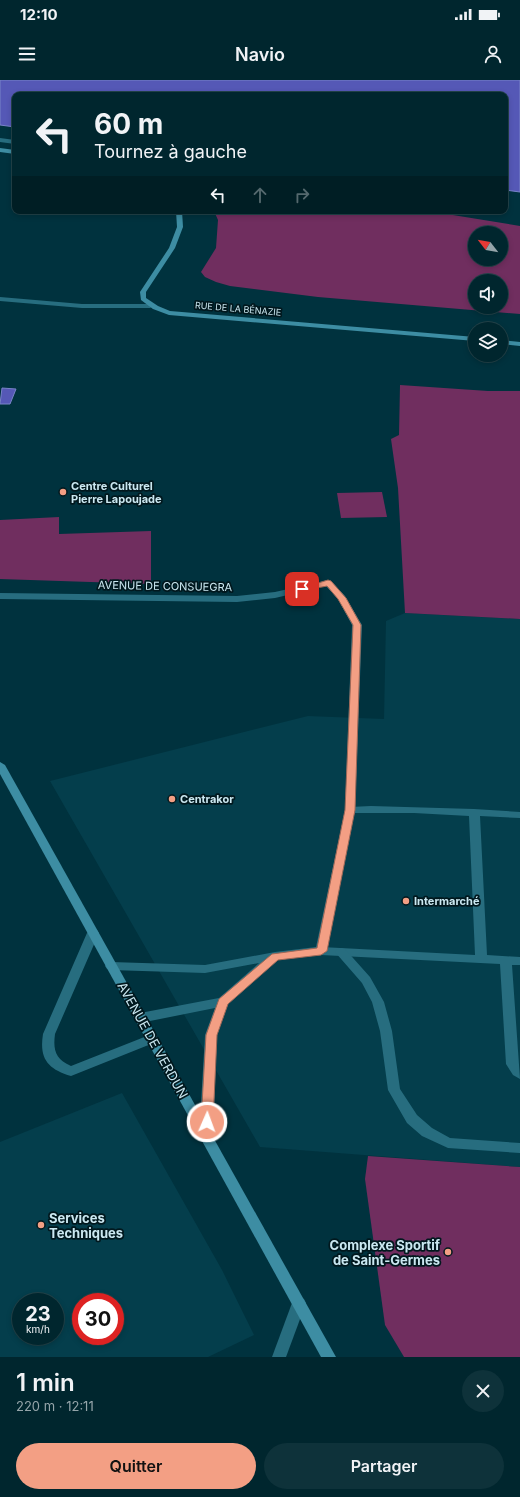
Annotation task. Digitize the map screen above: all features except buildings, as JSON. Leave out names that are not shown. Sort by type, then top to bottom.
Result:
[{"type":"street","points":[[0,140],[12,142]]},
{"type":"street","points":[[0,150],[12,152]]},
{"type":"street","points":[[150,306],[143,299],[143,292],[172,248],[180,227],[179,214]]},
{"type":"street","name":"RUE DE LA BÉNAZIE","points":[[0,299],[82,306],[150,306],[169,313],[468,338]]},
{"type":"street","points":[[508,343],[520,344]]},
{"type":"street","name":"AVENUE DE CONSUEGRA","points":[[0,596],[237,599],[275,595],[328,583],[342,598],[357,625],[350,810]]},
{"type":"street","name":"AVENUE DE VERDUN","points":[[2,771],[329,1357]]},
{"type":"street","points":[[321,951],[350,810],[394,808],[413,811],[474,812],[520,815]]},
{"type":"street","points":[[474,812],[481,959]]},
{"type":"street","points":[[93,933],[49,1034],[46,1048],[51,1060],[59,1066],[71,1071],[152,1039]]},
{"type":"street","points":[[112,966],[177,970],[205,968],[275,956],[321,951],[520,961]]},
{"type":"street","points":[[341,952],[366,980],[378,1002],[386,1031],[394,1090],[412,1119],[427,1132],[448,1143],[520,1148]]},
{"type":"street","points":[[206,1137],[211,1035],[223,1002],[275,956]]},
{"type":"street","points":[[506,960],[512,1064],[520,1074]]},
{"type":"street","points":[[140,1018],[223,1002]]},
{"type":"street","points":[[279,1357],[299,1303]]},
{"type":"shaded area","points":[[0,80],[520,80],[520,192],[508,190],[508,92],[12,92],[12,127],[0,125]]},
{"type":"shaded area","points":[[215,214],[446,214],[520,226],[520,314],[508,313],[508,274],[468,274],[468,310],[318,297],[230,286],[205,277],[201,272],[216,248],[218,220]]},
{"type":"shaded area","points":[[400,385],[488,391],[520,391],[520,619],[405,613],[398,488],[391,439],[399,435]]},
{"type":"shaded area","points":[[2,388],[16,389],[10,404],[0,404]]},
{"type":"shaded area","points":[[382,492],[387,517],[341,518],[337,493]]},
{"type":"shaded area","points":[[59,517],[59,534],[151,531],[151,584],[0,579],[0,520]]},
{"type":"shaded area","points":[[405,613],[520,619],[520,1167],[260,1147],[50,781],[308,716],[384,719],[386,621]]},
{"type":"shaded area","points":[[122,1093],[222,1270],[254,1335],[208,1357],[0,1357],[0,1142]]},
{"type":"shaded area","name":"Complexe Sportif de Saint-Germes","points":[[368,1156],[520,1167],[520,1357],[404,1357],[385,1325],[365,1179]]},
{"type":"place","name":"Centre Culturel Pierre Lapoujade","points":[[63,492]]},
{"type":"place","name":"Centrakor","points":[[172,799]]},
{"type":"place","name":"Intermarché","points":[[406,901]]},
{"type":"place","name":"Services Techniques","points":[[41,1225]]},
{"type":"place","name":"Complexe Sportif de Saint-Germes","points":[[448,1252]]},
{"type":"route","points":[[207,1122],[211,1035],[223,1002],[275,956],[321,951],[350,810],[357,625],[342,598],[328,583],[302,589]]}]
